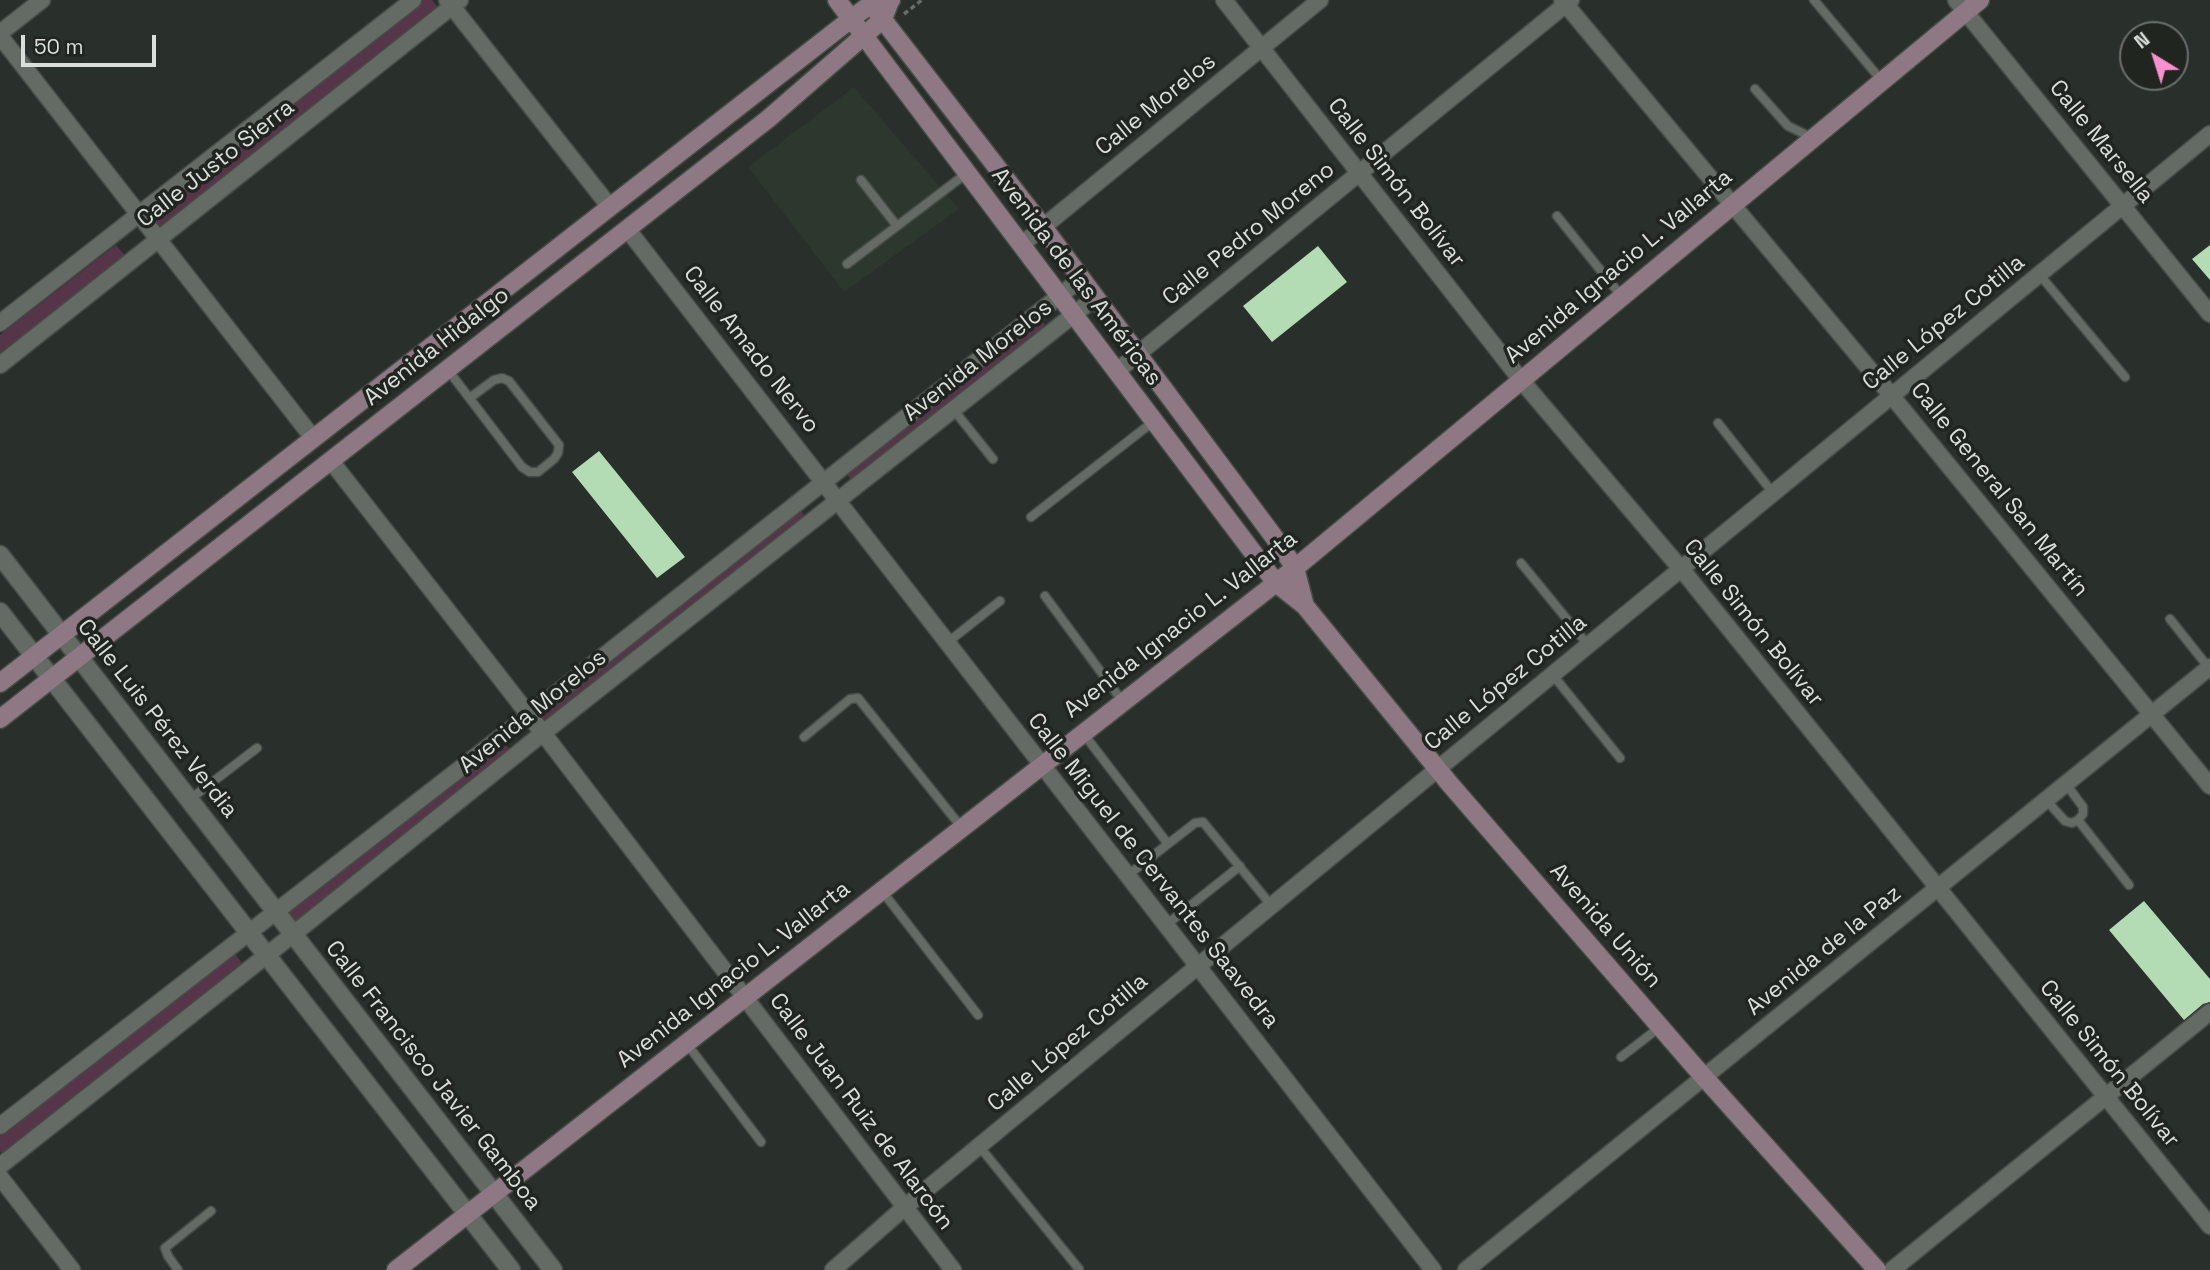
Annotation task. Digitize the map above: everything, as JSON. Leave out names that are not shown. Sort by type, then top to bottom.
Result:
[{"type":"main road","name":"Avenida de las Américas","points":[[837,0],[1276,583]]},
{"type":"main road","name":"Avenida Hidalgo","points":[[0,683],[870,2],[890,0],[883,19],[768,119],[0,719]]},
{"type":"main road","name":"Avenida de las Américas","points":[[870,2],[1082,278],[1295,568]]},
{"type":"main road","name":"Avenida Ignacio L. Vallarta","points":[[396,1270],[1295,568],[1882,81],[1967,4]]},
{"type":"main road","name":"Avenida Unión","points":[[1295,568],[1305,606]]},
{"type":"main road","name":"Avenida Unión","points":[[1276,583],[1305,606],[1437,769],[1660,1027],[1877,1270]]},
{"type":"street","points":[[42,0],[0,34],[313,438]]},
{"type":"street","name":"Calle Justo Sierra","points":[[0,323],[413,0]]},
{"type":"street","name":"Calle Simón Bolívar","points":[[1224,0],[1521,380],[1681,569],[2210,1226]]},
{"type":"street","name":"Calle Morelos","points":[[1021,245],[1320,0]]},
{"type":"street","points":[[453,2],[610,207]]},
{"type":"street","name":"Calle Justo Sierra","points":[[0,365],[453,2]]},
{"type":"street","name":"Calle Pedro Moreno","points":[[1117,371],[1566,2]]},
{"type":"street","name":"Calle General San Martín","points":[[1566,2],[2210,786]]},
{"type":"street","name":"Calle Marsella","points":[[1967,4],[2210,314]]},
{"type":"street","name":"Calle López Cotilla","points":[[833,1270],[905,1207],[1271,905],[2210,134]]},
{"type":"street","name":"Calle Amado Nervo","points":[[628,230],[838,499]]},
{"type":"street","name":"Avenida Morelos","points":[[0,1126],[529,715],[1082,278]]},
{"type":"street","name":"Avenida Morelos","points":[[0,1166],[542,733],[1096,297]]},
{"type":"street","name":"Calle Juan Ruiz de Alarcón","points":[[331,461],[529,715],[953,1270]]},
{"type":"street","name":"Calle Miguel de Cervantes Saavedra","points":[[838,499],[1433,1270]]},
{"type":"street","name":"Calle Luis Pérez Verdia","points":[[0,555],[275,913]]},
{"type":"street","points":[[0,612],[510,1270]]},
{"type":"street","name":"Avenida de la Paz","points":[[1466,1270],[2210,667]]},
{"type":"street","name":"Calle Francisco Javier Gamboa","points":[[275,913],[553,1270]]},
{"type":"street","points":[[1892,1270],[2210,1012]]},
{"type":"street","points":[[0,1177],[72,1270]]},
{"type":"lane","points":[[1814,0],[1882,81]]},
{"type":"lane","points":[[1755,89],[1788,126],[1813,138]]},
{"type":"lane","points":[[847,264],[967,173]]},
{"type":"lane","points":[[861,180],[897,226]]},
{"type":"lane","points":[[1558,216],[1622,297]]},
{"type":"lane","points":[[2039,274],[2125,377]]},
{"type":"lane","points":[[449,370],[522,467],[530,472],[538,472],[554,459],[559,445],[509,381],[494,380],[471,397]]},
{"type":"lane","points":[[953,409],[993,458]]},
{"type":"lane","points":[[1031,517],[1154,421]]},
{"type":"lane","points":[[1718,423],[1773,493]]},
{"type":"lane","points":[[1521,563],[1588,645]]},
{"type":"lane","points":[[1045,596],[1123,702]]},
{"type":"lane","points":[[948,642],[1000,601]]},
{"type":"lane","points":[[2170,618],[2210,667]]},
{"type":"lane","points":[[1552,674],[1620,758]]},
{"type":"lane","points":[[804,737],[850,699],[859,698],[962,828]]},
{"type":"lane","points":[[1083,733],[1168,844]]},
{"type":"lane","points":[[189,800],[257,748]]},
{"type":"lane","points":[[2046,800],[2065,821],[2072,823],[2078,820],[2083,814],[2083,807],[2066,784]]},
{"type":"lane","points":[[2078,820],[2129,885]]},
{"type":"lane","points":[[1128,875],[1195,823],[1203,822],[1271,905]]},
{"type":"lane","points":[[1166,925],[1240,866]]},
{"type":"lane","points":[[882,891],[978,1015]]},
{"type":"lane","points":[[1621,1057],[1660,1027]]},
{"type":"lane","points":[[686,1043],[761,1142]]},
{"type":"lane","points":[[979,1146],[1079,1269]]},
{"type":"lane","points":[[178,1270],[167,1256],[165,1248],[211,1211]]},
{"type":"shaded area","points":[[422,0],[432,0],[439,9],[161,230],[148,212]]},
{"type":"shaded area","points":[[854,87],[959,209],[844,292],[748,167]]},
{"type":"shaded area","points":[[116,245],[126,257],[0,353],[0,335]]},
{"type":"shaded area","points":[[1041,320],[1048,328],[853,482],[846,473]]},
{"type":"shaded area","points":[[799,509],[806,517],[546,723],[539,714]]},
{"type":"shaded area","points":[[504,743],[513,753],[293,925],[285,914]]},
{"type":"shaded area","points":[[234,953],[245,967],[4,1156],[0,1151],[0,1136]]},
{"type":"building","points":[[2210,245],[2210,280],[2192,259]]},
{"type":"building","points":[[1318,246],[1347,282],[1272,342],[1243,306]]},
{"type":"building","points":[[599,451],[685,557],[657,578],[572,472]]},
{"type":"building","points":[[2144,901],[2210,979],[2210,1002],[2203,1004],[2184,1020],[2109,930]]}]
